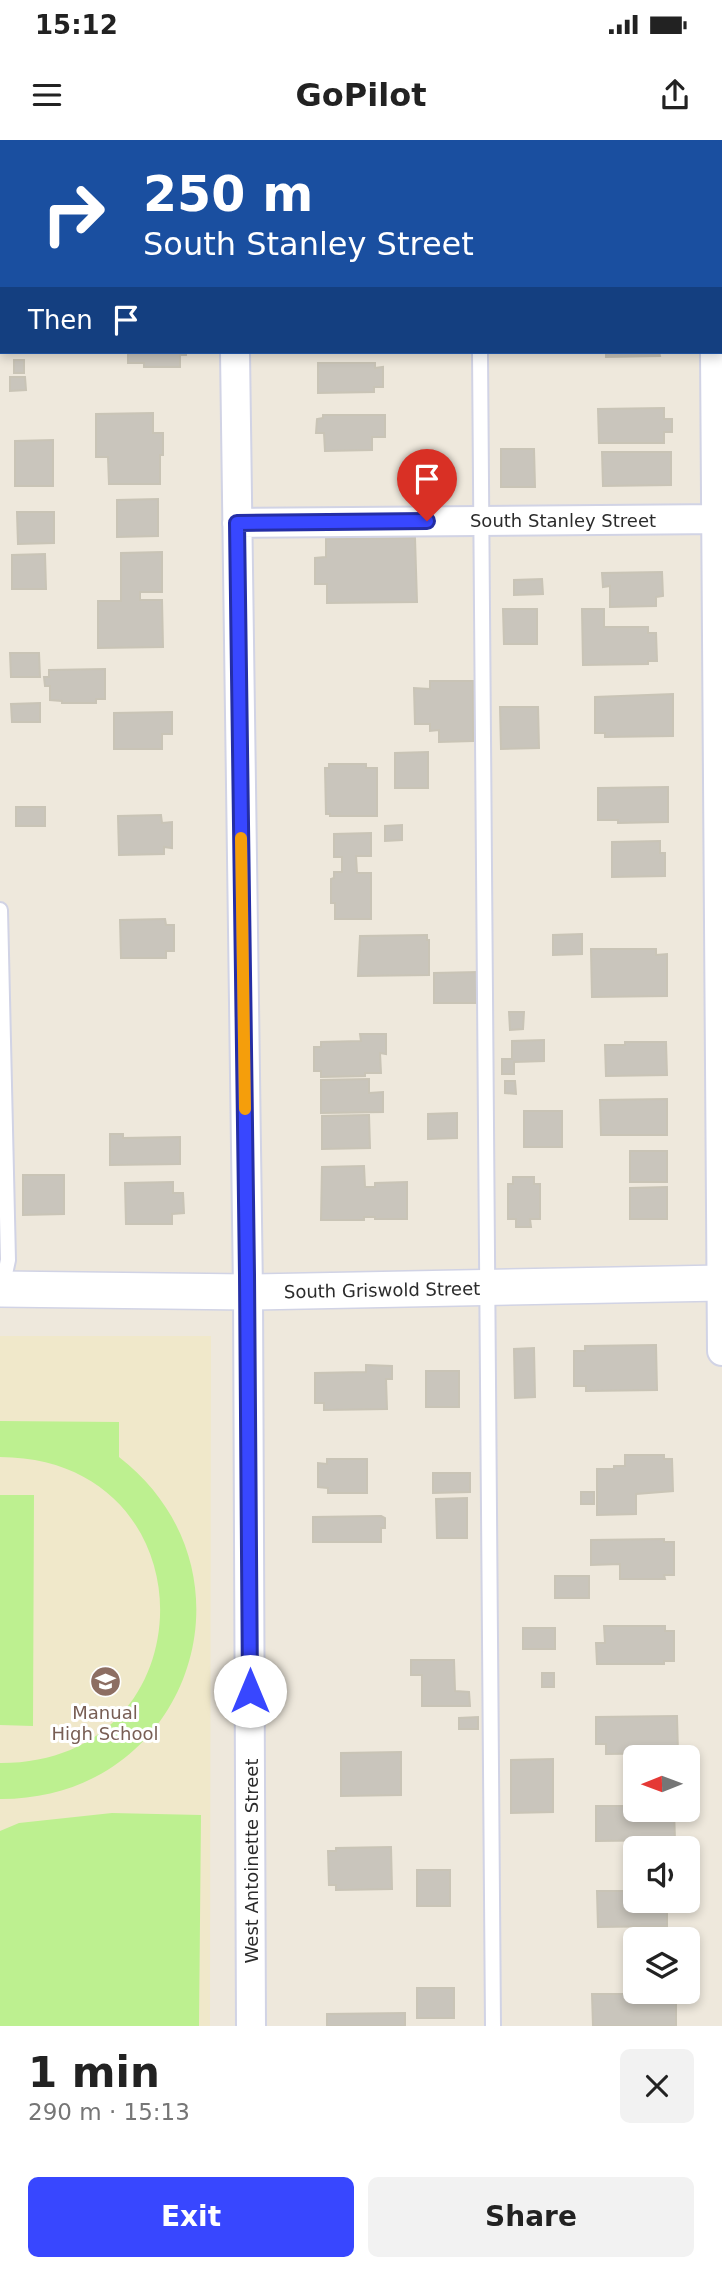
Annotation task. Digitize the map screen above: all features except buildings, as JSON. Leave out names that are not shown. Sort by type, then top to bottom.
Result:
[{"type":"street","name":"West Antoinette Street","points":[[235,354],[248,1292],[251,2026]]},
{"type":"street","points":[[715,354],[720,519],[722,1350]]},
{"type":"street","name":"South Stanley Street","points":[[237,523],[720,519]]},
{"type":"street","name":"South Griswold Street","points":[[1,1289],[248,1292],[722,1283]]},
{"type":"lane","points":[[480,354],[493,2026]]},
{"type":"lane","points":[[0,910],[8,1260],[1,1289]]},
{"type":"shaded area","name":"Manual High School","points":[[0,1336],[211,1336],[210,2026],[0,2026]]},
{"type":"green space","points":[[0,1421],[119,1422],[119,1457],[164,1505],[189,1559],[196,1616],[186,1672],[160,1722],[119,1762],[65,1789],[0,1799],[0,1763],[70,1750],[120,1716],[150,1667],[160,1611],[150,1555],[121,1505],[70,1470],[0,1457]]},
{"type":"green space","points":[[0,1495],[34,1495],[33,1726],[0,1725]]},
{"type":"green space","points":[[112,1813],[201,1815],[199,2026],[0,2026],[0,1831],[19,1823]]},
{"type":"slow traffic","points":[[241,838],[245,1109]]},
{"type":"place","name":"Manual High School","points":[[105,1681]]},
{"type":"route","points":[[250,1691],[237,523],[427,521]]}]
